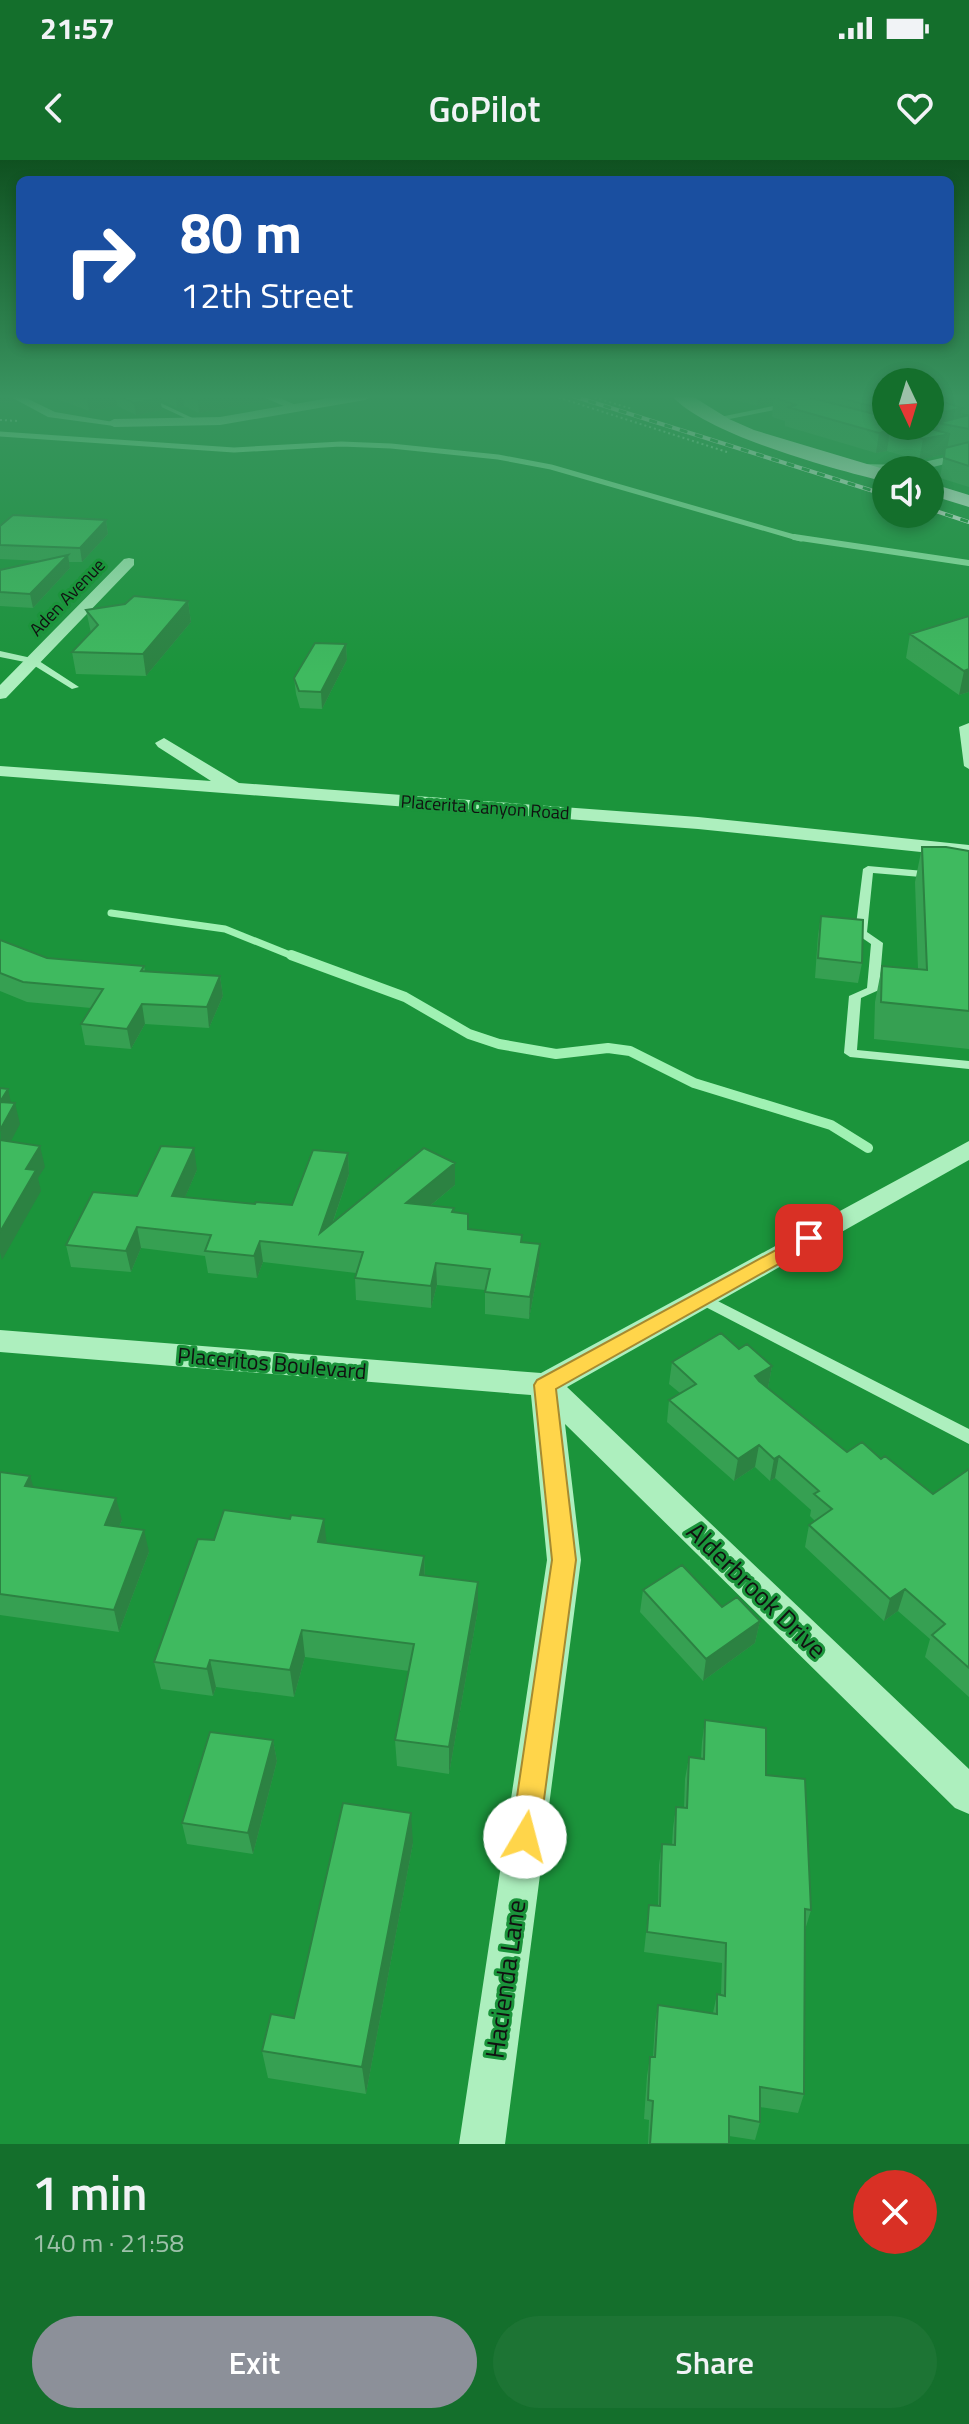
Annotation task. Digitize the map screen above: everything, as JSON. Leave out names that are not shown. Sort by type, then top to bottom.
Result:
[{"type":"main road","points":[[944,493],[969,501]]},
{"type":"street","name":"Aden Avenue","points":[[0,694],[129,562]]},
{"type":"street","points":[[164,743],[234,788]]},
{"type":"street","name":"Placerita Canyon Road","points":[[0,771],[698,823],[969,851]]},
{"type":"street","points":[[545,1385],[969,1149]]},
{"type":"street","name":"Placeritos Boulevard","points":[[0,1341],[545,1385]]},
{"type":"street","name":"Alderbrook Drive","points":[[545,1385],[969,1795]]},
{"type":"street","name":"Hacienda Lane","points":[[482,2144],[564,1560],[545,1385]]},
{"type":"lane","points":[[0,654],[33,661],[75,687]]},
{"type":"lane","points":[[969,726],[964,727],[969,766]]},
{"type":"lane","points":[[969,878],[868,869],[861,933],[877,943],[873,990],[855,996],[850,1053],[969,1065]]},
{"type":"lane","points":[[702,1298],[969,1437]]},
{"type":"building","points":[[13,515],[106,520],[80,548],[0,545],[0,526]]},
{"type":"building","points":[[68,555],[30,594],[0,592],[0,570]]},
{"type":"building","points":[[134,596],[188,601],[143,654],[72,652],[98,625],[86,610],[125,604]]},
{"type":"building","points":[[969,616],[969,669],[964,671],[910,634]]},
{"type":"building","points":[[315,643],[346,644],[321,692],[299,691],[294,678]]},
{"type":"building","points":[[922,847],[969,851],[969,1011],[881,1002],[882,966],[927,970]]},
{"type":"building","points":[[821,916],[863,920],[862,963],[818,958]]},
{"type":"building","points":[[0,940],[47,958],[144,966],[141,971],[220,976],[207,1007],[142,1004],[127,1029],[81,1024],[103,989],[23,982],[0,973]]},
{"type":"building","points":[[0,1088],[8,1089],[0,1102]]},
{"type":"building","points":[[0,1102],[15,1103],[0,1130]]},
{"type":"building","points":[[0,1140],[40,1146],[26,1169],[36,1170],[0,1232]]},
{"type":"building","points":[[161,1146],[194,1148],[172,1196],[255,1204],[292,1205],[313,1150],[348,1153],[320,1233],[424,1148],[455,1163],[406,1203],[454,1208],[452,1212],[468,1214],[468,1229],[522,1235],[521,1242],[540,1244],[530,1297],[485,1292],[490,1269],[436,1263],[431,1286],[355,1278],[363,1252],[260,1241],[254,1256],[205,1251],[211,1235],[137,1227],[126,1251],[66,1245],[93,1192],[137,1196]]},
{"type":"building","points":[[721,1333],[739,1349],[747,1344],[772,1366],[755,1376],[847,1452],[862,1442],[881,1459],[885,1456],[933,1494],[969,1469],[969,1668],[932,1635],[945,1624],[905,1589],[890,1599],[809,1525],[832,1509],[814,1494],[819,1491],[779,1456],[774,1459],[759,1445],[738,1459],[669,1400],[696,1384],[672,1362]]},
{"type":"building","points":[[0,1472],[30,1476],[25,1486],[116,1498],[105,1525],[144,1530],[114,1610],[0,1594]]},
{"type":"building","points":[[224,1510],[290,1519],[291,1515],[324,1519],[318,1542],[424,1556],[420,1575],[478,1582],[449,1747],[395,1740],[414,1644],[302,1630],[290,1670],[210,1660],[207,1669],[154,1662],[198,1539],[214,1540]]},
{"type":"building","points":[[682,1565],[722,1607],[737,1597],[760,1621],[706,1659],[643,1590]]},
{"type":"building","points":[[705,1720],[766,1728],[766,1775],[805,1779],[811,1910],[805,1909],[804,2094],[760,2087],[760,2122],[729,2116],[729,2144],[650,2144],[653,2101],[648,2100],[650,2057],[655,2057],[658,2005],[717,2014],[717,1994],[725,1996],[726,1943],[647,1932],[649,1905],[660,1906],[662,1844],[675,1845],[676,1807],[687,1808],[689,1757],[704,1759]]},
{"type":"building","points":[[210,1732],[273,1740],[248,1833],[182,1823]]},
{"type":"building","points":[[343,1803],[411,1813],[362,2067],[262,2051],[271,2014],[294,2018]]},
{"type":"waterway","points":[[626,489],[794,537]]},
{"type":"waterway","points":[[794,537],[969,563]]},
{"type":"waterway","points":[[794,537],[801,539]]},
{"type":"waterway","points":[[111,913],[225,929],[295,957]]},
{"type":"waterway","points":[[291,955],[405,997],[469,1034],[499,1044],[556,1054],[608,1048],[630,1051],[694,1083],[831,1125],[868,1148]]},
{"type":"railway","points":[[866,489],[872,491]]},
{"type":"railway","points":[[944,514],[969,522]]},
{"type":"route","points":[[525,1837],[564,1560],[545,1385],[809,1238]]}]
